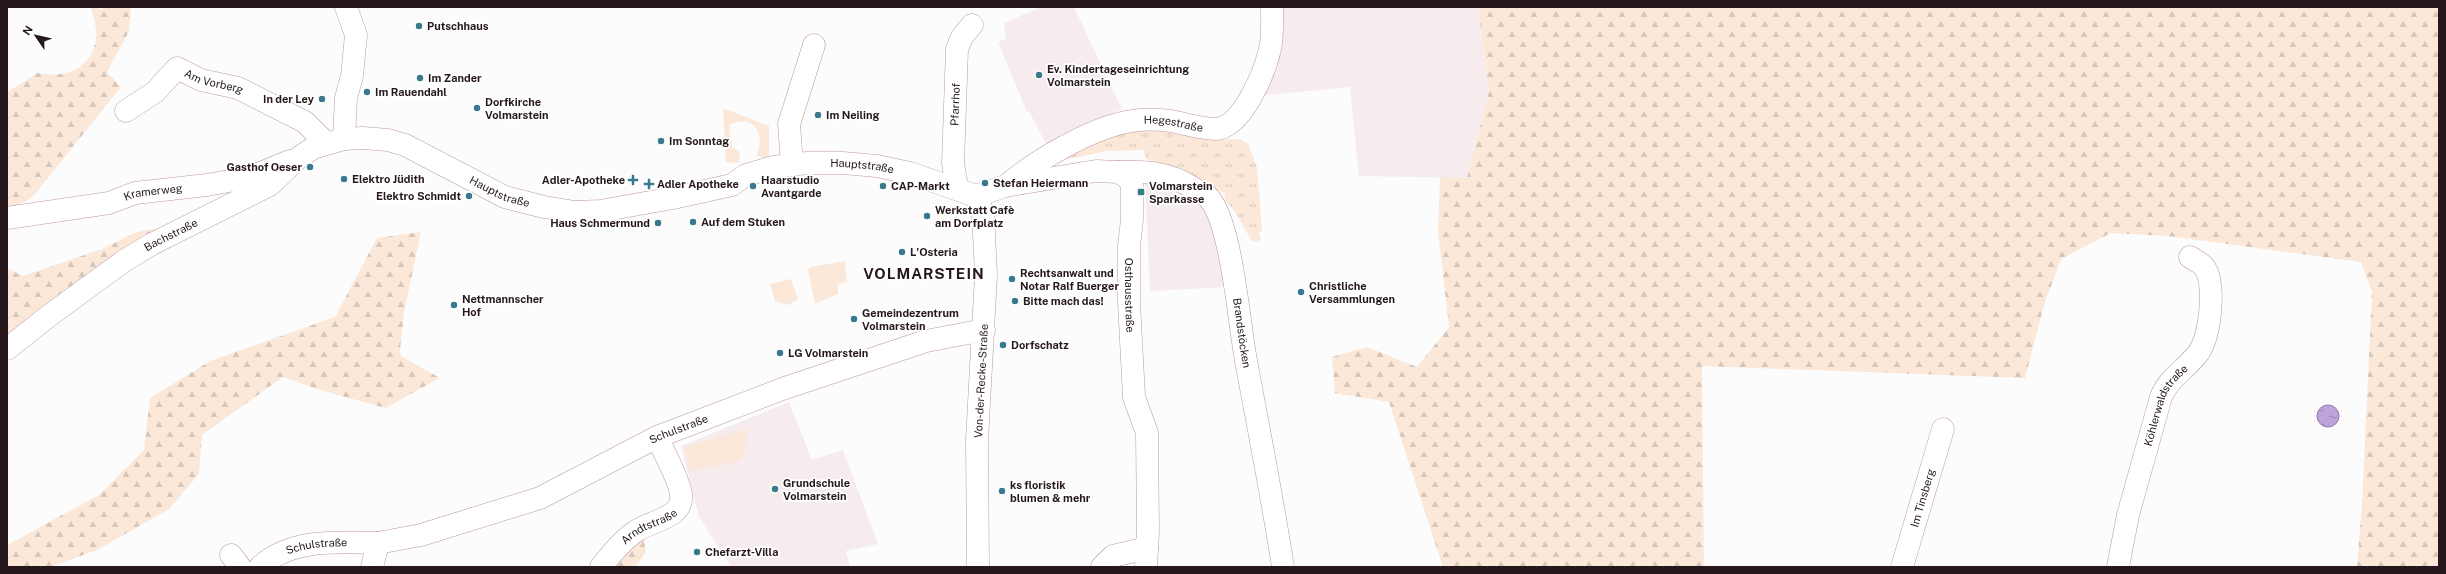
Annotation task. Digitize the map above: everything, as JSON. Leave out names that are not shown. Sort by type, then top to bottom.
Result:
[{"type":"street","points":[[335,141],[352,76],[356,35],[346,7]]},
{"type":"street","name":"Hegestraße","points":[[1005,186],[1027,167],[1078,141],[1125,122],[1146,120],[1170,121],[1217,129],[1229,124],[1248,102],[1260,81],[1270,48],[1272,7]]},
{"type":"street","name":"Pfarrhof","points":[[957,188],[953,163],[957,49],[962,37],[972,25]]},
{"type":"street","points":[[792,165],[789,124],[814,45]]},
{"type":"street","name":"Am Vorberg","points":[[126,111],[156,92],[177,68],[201,80],[238,88],[305,122],[335,141]]},
{"type":"street","name":"Hauptstraße","points":[[335,141],[388,140],[405,145],[505,196],[544,207],[575,212],[600,211],[732,185],[746,175],[773,167],[792,165],[843,163],[877,166],[910,173],[957,188],[976,196]]},
{"type":"street","name":"Bachstraße","points":[[7,349],[124,261],[152,244],[270,185],[297,159],[335,141]]},
{"type":"street","name":"Kramerweg","points":[[7,218],[109,203],[135,193],[207,185],[251,177],[297,159]]},
{"type":"street","name":"Brandstöcken","points":[[1118,172],[1150,170],[1167,174],[1208,198],[1218,216],[1237,292],[1244,348],[1271,489],[1283,567]]},
{"type":"street","points":[[976,196],[1005,186],[1096,171],[1118,172]]},
{"type":"street","name":"Osthausstraße","points":[[1118,172],[1128,178],[1132,185],[1132,220],[1129,246],[1129,302],[1134,397],[1147,433],[1146,557]]},
{"type":"street","name":"Von-der-Recke-Straße","points":[[976,196],[983,213],[986,275],[977,440],[978,567]]},
{"type":"street","name":"Köhlerwaldstraße","points":[[2118,567],[2128,515],[2161,397],[2166,386],[2198,352],[2205,341],[2210,281],[2204,266],[2190,257]]},
{"type":"street","name":"Schulstraße","points":[[260,567],[270,558],[290,549],[321,543],[378,543],[421,535],[540,498],[657,437],[855,364],[926,341],[984,330]]},
{"type":"street","name":"Im Tinsberg","points":[[1902,567],[1943,428]]},
{"type":"street","name":"Arndtstraße","points":[[601,567],[618,547],[637,530],[671,516],[680,505],[681,493],[657,437]]},
{"type":"street","points":[[372,567],[378,543]]},
{"type":"street","points":[[1102,567],[1113,556],[1146,557]]},
{"type":"shaded area","points":[[1041,7],[1074,7],[1122,109],[1060,135],[1062,141],[1048,148],[1029,111],[1027,112],[998,42],[1006,39],[1004,23]]},
{"type":"shaded area","points":[[1276,7],[1478,7],[1489,91],[1467,178],[1359,176],[1350,87],[1258,96]]},
{"type":"shaded area","points":[[1145,177],[1194,195],[1211,218],[1229,287],[1150,291]]},
{"type":"shaded area","name":"Grundschule Volmarstein","points":[[789,402],[812,460],[843,450],[878,544],[846,551],[850,567],[731,567],[699,517],[681,446]]},
{"type":"green space","points":[[94,7],[101,10],[105,7],[131,7],[129,31],[107,72],[121,87],[35,194],[25,202],[7,209],[7,89],[9,91],[38,73],[54,75],[67,73],[79,68],[87,60],[93,50],[96,38],[95,24],[91,9]]},
{"type":"green space","points":[[1478,7],[2439,7],[2439,567],[2357,567],[2362,505],[2372,292],[2361,262],[2168,236],[2111,233],[2061,259],[2044,305],[2025,378],[1702,366],[1704,567],[1443,567],[1389,402],[1335,393],[1332,357],[1367,347],[1417,367],[1449,327],[1438,232],[1440,177],[1467,178],[1489,91]]},
{"type":"green space","points":[[723,108],[769,126],[769,156],[763,158],[757,155],[760,139],[758,132],[750,123],[744,121],[729,125],[732,147],[740,152],[739,163],[726,162]]},
{"type":"green space","points":[[1144,124],[1220,139],[1240,139],[1248,144],[1257,167],[1262,231],[1259,233],[1261,240],[1254,242],[1251,240],[1236,213],[1224,198],[1226,195],[1219,190],[1217,192],[1185,173],[1146,159],[1144,150],[1107,151],[1054,162],[1059,156]]},
{"type":"green space","points":[[154,229],[155,233],[85,275],[7,336],[7,268],[23,276],[102,249],[137,232]]},
{"type":"green space","points":[[421,232],[404,313],[400,350],[401,356],[440,378],[385,408],[317,389],[283,377],[202,435],[199,474],[169,509],[99,549],[51,567],[7,567],[7,545],[99,495],[144,450],[150,398],[210,361],[335,317],[377,238]]},
{"type":"green space","points":[[845,261],[847,282],[838,284],[838,294],[815,304],[808,269],[810,267]]},
{"type":"green space","points":[[791,279],[798,299],[788,305],[775,301],[770,284]]},
{"type":"green space","points":[[748,429],[744,454],[740,461],[690,471],[684,447]]},
{"type":"green space","points":[[643,536],[646,552],[635,567],[610,567]]},
{"type":"water","points":[[2324,405],[2332,405],[2339,412],[2339,420],[2332,427],[2324,427],[2317,420],[2317,412]]},
{"type":"place","name":"Putschhaus","points":[[419,26]]},
{"type":"place","name":"Ev. Kindertageseinrichtung Volmarstein","points":[[1039,75]]},
{"type":"place","name":"Im Zander","points":[[420,78]]},
{"type":"place","name":"Im Rauendahl","points":[[367,92]]},
{"type":"place","name":"In der Ley","points":[[322,99]]},
{"type":"place","name":"Dorfkirche Volmarstein","points":[[477,108]]},
{"type":"place","name":"Im Neiling","points":[[818,115]]},
{"type":"place","name":"Im Sonntag","points":[[661,141]]},
{"type":"place","name":"Gasthof Oeser","points":[[310,167]]},
{"type":"place","name":"Elektro Jüdith","points":[[344,179]]},
{"type":"place","name":"Adler-Apotheke","points":[[633,180]]},
{"type":"place","name":"Stefan Heiermann","points":[[985,183]]},
{"type":"place","name":"Adler Apotheke","points":[[649,184]]},
{"type":"place","name":"Haarstudio Avantgarde","points":[[753,186]]},
{"type":"place","name":"CAP-Markt","points":[[883,186]]},
{"type":"place","name":"Volmarstein Sparkasse","points":[[1141,192]]},
{"type":"place","name":"Elektro Schmidt","points":[[469,196]]},
{"type":"place","name":"Werkstatt Cafè am Dorfplatz","points":[[927,216]]},
{"type":"place","name":"Auf dem Stuken","points":[[693,222]]},
{"type":"place","name":"Haus Schmermund","points":[[658,223]]},
{"type":"place","name":"L'Osteria","points":[[902,252]]},
{"type":"place","name":"Rechtsanwalt und Notar Ralf Buerger","points":[[1012,279]]},
{"type":"place","name":"Christliche Versammlungen","points":[[1301,292]]},
{"type":"place","name":"Bitte mach das!","points":[[1015,301]]},
{"type":"place","name":"Nettmannscher Hof","points":[[454,305]]},
{"type":"place","name":"Gemeindezentrum Volmarstein","points":[[854,319]]},
{"type":"place","name":"Dorfschatz","points":[[1003,345]]},
{"type":"place","name":"LG Volmarstein","points":[[780,353]]},
{"type":"place","name":"Grundschule Volmarstein","points":[[775,489]]},
{"type":"place","name":"ks floristik blumen & mehr","points":[[1002,491]]},
{"type":"place","name":"Chefarzt-Villa","points":[[697,552]]},
{"type":"district","name":"VOLMARSTEIN","points":[[924,273]]}]
